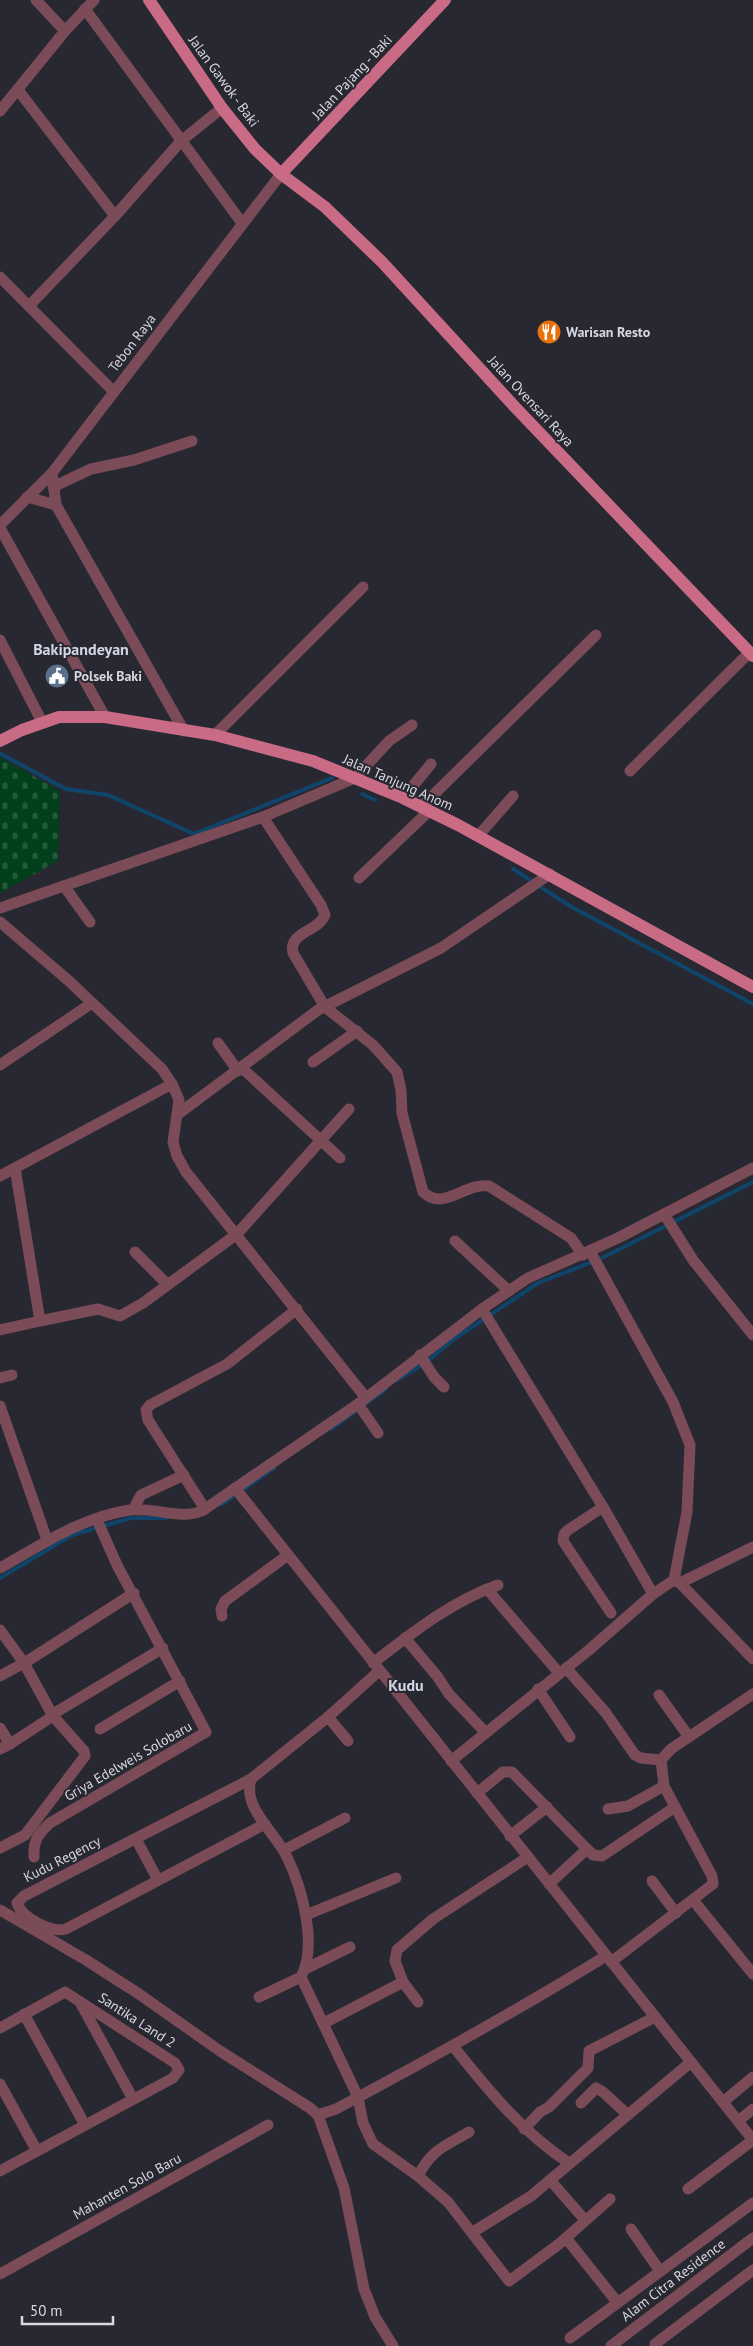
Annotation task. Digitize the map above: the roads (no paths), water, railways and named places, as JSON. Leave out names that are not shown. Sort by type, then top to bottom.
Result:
[{"type":"main road","name":"Jalan Gawok - Baki","points":[[149,0],[237,128],[281,174]]},
{"type":"main road","name":"Jalan Pajang - Baki","points":[[281,174],[445,0]]},
{"type":"main road","name":"Jalan Ovensari Raya","points":[[281,174],[325,207],[382,262],[510,401],[751,654]]},
{"type":"main road","name":"Jalan Tanjung Anom","points":[[0,741],[42,722],[70,716],[105,717],[215,735],[295,755],[355,778],[425,809],[478,836],[541,880],[753,987]]},
{"type":"street","points":[[36,0],[65,31]]},
{"type":"street","points":[[0,111],[65,31],[94,0]]},
{"type":"street","points":[[85,9],[242,223]]},
{"type":"street","points":[[18,90],[115,216]]},
{"type":"street","points":[[29,306],[115,216],[181,141],[222,108]]},
{"type":"street","name":"Tebon Raya","points":[[0,526],[52,473],[281,174]]},
{"type":"street","points":[[0,277],[114,392]]},
{"type":"street","points":[[53,487],[91,470],[134,460],[192,441]]},
{"type":"street","points":[[52,473],[56,505],[184,731]]},
{"type":"street","points":[[27,498],[56,505]]},
{"type":"street","points":[[0,526],[105,717]]},
{"type":"street","points":[[215,735],[363,587]]},
{"type":"street","points":[[359,878],[596,635]]},
{"type":"street","points":[[1,642],[42,722]]},
{"type":"street","points":[[630,771],[751,654]]},
{"type":"street","points":[[0,908],[262,817],[355,778],[390,741],[412,725]]},
{"type":"street","points":[[403,798],[431,764]]},
{"type":"street","points":[[478,836],[513,796]]},
{"type":"street","points":[[262,817],[325,915],[321,922],[296,939],[291,948],[292,953],[325,1007],[389,1060],[397,1072],[402,1090],[402,1113],[423,1192],[436,1200],[476,1187],[488,1186],[571,1238],[590,1257],[673,1402],[690,1445],[687,1512],[677,1581]]},
{"type":"street","points":[[178,1114],[325,1007],[441,948],[541,880]]},
{"type":"street","points":[[64,886],[90,922]]},
{"type":"street","points":[[0,922],[92,1003],[162,1069],[172,1084],[179,1100],[173,1142],[177,1156],[186,1172],[297,1309],[362,1404],[378,1433]]},
{"type":"street","points":[[0,1066],[92,1003]]},
{"type":"street","points":[[313,1062],[356,1031]]},
{"type":"street","points":[[218,1043],[240,1069],[340,1158]]},
{"type":"street","points":[[0,1176],[172,1084]]},
{"type":"street","points":[[0,1330],[98,1309],[120,1316],[143,1303],[237,1234],[349,1109]]},
{"type":"street","points":[[15,1168],[40,1321]]},
{"type":"street","points":[[0,1567],[47,1540],[80,1525],[98,1524],[120,1512],[150,1509],[186,1514],[205,1510],[238,1492],[424,1360],[486,1315],[509,1291],[528,1278],[590,1257],[667,1219],[753,1168]]},
{"type":"street","points":[[667,1219],[693,1260],[753,1335]]},
{"type":"street","points":[[455,1241],[509,1291]]},
{"type":"street","points":[[135,1252],[167,1284]]},
{"type":"street","points":[[205,1510],[148,1420],[147,1407],[227,1364],[297,1309]]},
{"type":"street","points":[[486,1315],[603,1506],[652,1594]]},
{"type":"street","points":[[424,1360],[434,1377],[444,1388]]},
{"type":"street","points":[[0,1378],[12,1375]]},
{"type":"street","points":[[0,1406],[47,1540]]},
{"type":"street","points":[[137,1510],[136,1504],[141,1495],[184,1475]]},
{"type":"street","points":[[238,1492],[753,2140],[688,2189]]},
{"type":"street","points":[[603,1506],[568,1530],[564,1534],[563,1541],[611,1614]]},
{"type":"street","name":"Griya Edelweis Solobaru","points":[[34,1857],[35,1840],[40,1832],[50,1824],[206,1732],[98,1524]]},
{"type":"street","points":[[451,1761],[652,1594],[753,1546]]},
{"type":"street","points":[[222,1616],[221,1608],[225,1601],[288,1556]]},
{"type":"street","points":[[677,1581],[753,1659]]},
{"type":"street","name":"Kudu Regency","points":[[265,1824],[60,1931],[49,1928],[18,1908],[17,1904],[24,1896],[250,1779],[328,1716],[405,1638],[444,1612],[498,1585]]},
{"type":"street","points":[[487,1589],[562,1670],[606,1713],[635,1755],[641,1758],[661,1760]]},
{"type":"street","points":[[0,1676],[134,1593]]},
{"type":"street","points":[[0,1630],[26,1661],[56,1713],[84,1751],[85,1759],[25,1835],[0,1848]]},
{"type":"street","points":[[405,1638],[437,1676],[449,1694],[485,1732]]},
{"type":"street","points":[[0,1728],[5,1746],[163,1648]]},
{"type":"street","points":[[100,1729],[180,1681]]},
{"type":"street","points":[[538,1689],[570,1737]]},
{"type":"street","points":[[318,2115],[358,2097],[453,2046],[608,1959],[711,1887],[714,1881],[664,1786],[661,1760],[671,1749],[753,1694]]},
{"type":"street","points":[[659,1695],[689,1738]]},
{"type":"street","points":[[328,1716],[348,1741]]},
{"type":"street","points":[[477,1793],[507,1771],[512,1772],[586,1849],[593,1855],[602,1856],[675,1807]]},
{"type":"street","points":[[250,1779],[248,1787],[253,1806],[284,1850],[300,1891],[306,1915],[308,1937],[303,1973],[358,2097],[363,2122],[373,2144],[418,2176],[448,2202],[509,2281],[566,2238],[610,2199]]},
{"type":"street","points":[[608,1809],[628,1806],[664,1786]]},
{"type":"street","points":[[510,1836],[547,1807]]},
{"type":"street","points":[[284,1850],[345,1818]]},
{"type":"street","points":[[136,1838],[158,1880]]},
{"type":"street","points":[[549,1884],[586,1849]]},
{"type":"street","points":[[418,2002],[403,1982],[394,1962],[397,1950],[433,1920],[528,1857]]},
{"type":"street","points":[[306,1915],[396,1878]]},
{"type":"street","points":[[652,1881],[676,1913]]},
{"type":"street","points":[[694,1900],[753,1974]]},
{"type":"street","points":[[0,1910],[86,1960],[139,1994],[318,2115],[344,2188],[364,2289],[375,2317],[393,2346]]},
{"type":"street","points":[[259,1997],[350,1947]]},
{"type":"street","points":[[324,2023],[403,1982]]},
{"type":"street","name":"Santika Land 2","points":[[0,2028],[65,1992],[178,2066],[180,2070],[173,2078],[0,2171]]},
{"type":"street","name":"Santika Land 2","points":[[78,2000],[133,2099]]},
{"type":"street","points":[[24,2014],[85,2125]]},
{"type":"street","points":[[524,2129],[540,2112],[549,2108],[590,2065],[587,2054],[589,2051],[655,2016]]},
{"type":"street","points":[[453,2046],[493,2096],[524,2129],[569,2163]]},
{"type":"street","points":[[473,2232],[530,2196],[691,2062]]},
{"type":"street","points":[[580,2077],[603,2092],[628,2115]]},
{"type":"street","points":[[723,2102],[753,2077]]},
{"type":"street","points":[[0,2084],[37,2151]]},
{"type":"street","points":[[581,2103],[596,2088]]},
{"type":"street","points":[[738,2121],[753,2109]]},
{"type":"street","name":"Mahanten Solo Baru","points":[[0,2274],[268,2125]]},
{"type":"street","points":[[418,2176],[428,2158],[437,2150],[469,2132]]},
{"type":"street","points":[[550,2180],[585,2220]]},
{"type":"street","points":[[570,2338],[753,2203]]},
{"type":"street","points":[[631,2229],[660,2271]]},
{"type":"street","points":[[566,2238],[617,2302]]},
{"type":"street","name":"Alam Citra Residence","points":[[610,2346],[753,2238]]},
{"type":"street","points":[[655,2344],[753,2270]]},
{"type":"waterway","points":[[1,754],[66,789],[108,795],[194,834],[332,778]]},
{"type":"waterway","points":[[362,794],[375,800]]},
{"type":"waterway","points":[[513,869],[570,906],[753,1004]]},
{"type":"waterway","points":[[397,1380],[424,1364],[454,1339],[538,1283],[602,1258],[753,1182]]},
{"type":"waterway","points":[[331,1429],[386,1389]]},
{"type":"waterway","points":[[222,1504],[274,1468]]},
{"type":"waterway","points":[[0,1578],[72,1535],[131,1518],[166,1518]]},
{"type":"place","name":"Warisan Resto","points":[[549,332]]},
{"type":"place","name":"Polsek Baki","points":[[57,676]]},
{"type":"district","name":"Bakipandeyan","points":[[81,649]]},
{"type":"district","name":"Kudu","points":[[406,1685]]}]
